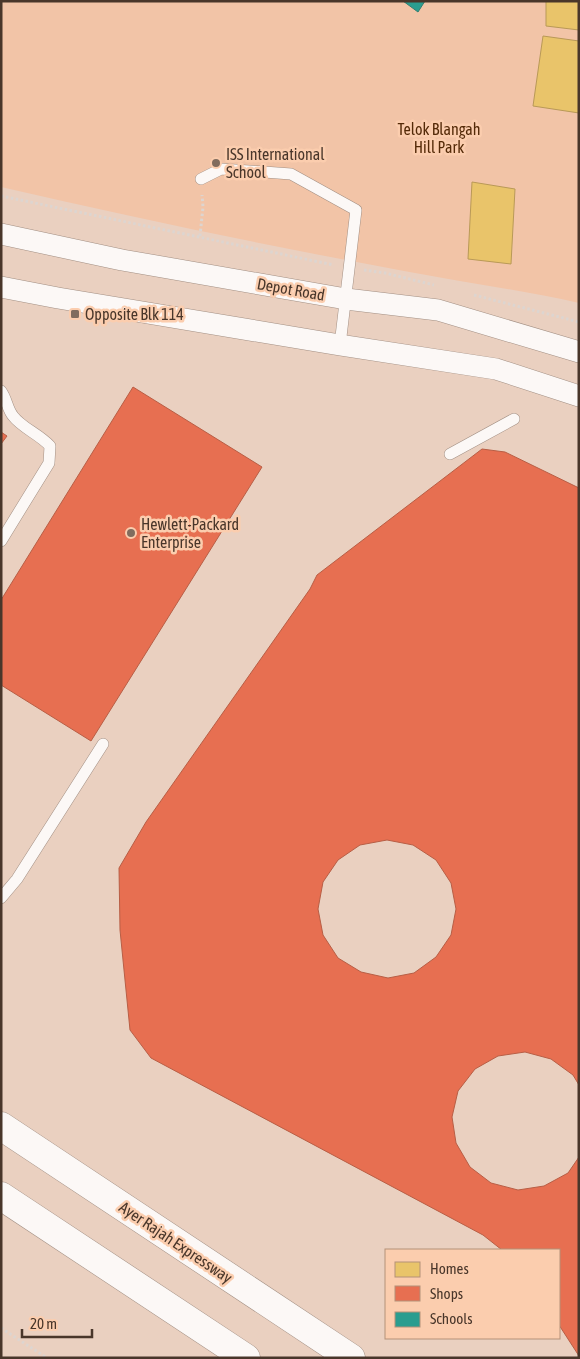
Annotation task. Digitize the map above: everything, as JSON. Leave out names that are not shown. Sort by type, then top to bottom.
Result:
[{"type":"highway","name":"Ayer Rajah Expressway","points":[[1,1126],[352,1358]]},
{"type":"highway","points":[[1,1196],[246,1358]]},
{"type":"street","name":"Depot Road","points":[[1,234],[122,260],[346,299],[438,310],[579,352]]},
{"type":"street","points":[[1,286],[58,298],[340,346],[496,369],[579,396]]},
{"type":"lane","points":[[201,178],[221,169],[291,174],[356,210],[340,346]]},
{"type":"lane","points":[[1,392],[5,396],[10,413],[14,419],[42,438],[50,446],[49,464],[1,541]]},
{"type":"lane","points":[[450,454],[514,419]]},
{"type":"lane","points":[[1,898],[17,879],[103,744]]},
{"type":"path","points":[[1,196],[349,268],[385,273],[440,287]]},
{"type":"path","points":[[200,236],[203,207]]},
{"type":"path","points":[[468,294],[579,322]]},
{"type":"path","points":[[1,1328],[47,1358]]},
{"type":"green space","name":"Telok Blangah Hill Park","points":[[1,1],[579,1],[579,303],[252,242],[1,187]]},
{"type":"building: Homes","points":[[546,1],[579,1],[579,30],[546,26]]},
{"type":"building: Homes","points":[[543,36],[579,41],[579,113],[533,106]]},
{"type":"building: Homes","points":[[472,182],[515,189],[511,264],[468,259]]},
{"type":"building: Homes","points":[[524,487],[555,535],[576,546],[551,595],[502,569],[452,600],[421,552],[443,538],[468,489],[497,504]]},
{"type":"building: Homes","points":[[576,546],[579,548],[579,610],[551,595]]},
{"type":"building: Homes","points":[[421,552],[452,600],[402,632],[404,687],[351,689],[350,665],[319,616],[347,599],[345,568],[399,566]]},
{"type":"building: Homes","points":[[404,687],[405,711],[436,760],[408,777],[410,808],[356,810],[333,824],[303,776],[353,744],[351,689]]},
{"type":"building: Homes","points":[[579,753],[579,800],[557,767]]},
{"type":"building: Homes","points":[[557,767],[579,800],[579,820],[539,845],[541,902],[485,904],[484,879],[454,832],[481,815],[480,783],[536,780]]},
{"type":"building: Homes","points":[[303,776],[333,824],[283,855],[286,910],[231,912],[230,889],[200,841],[228,823],[226,791],[281,789]]},
{"type":"building: Homes","points":[[541,902],[544,959],[579,977],[579,1015],[568,1035],[547,1023],[491,1026],[489,993],[460,978],[486,928],[485,904]]},
{"type":"building: Homes","points":[[286,910],[288,967],[341,995],[315,1044],[290,1031],[236,1033],[235,1002],[206,987],[232,937],[231,912]]},
{"type":"building: Homes","points":[[341,995],[449,1052],[422,1102],[315,1044]]},
{"type":"building: Homes","points":[[579,1015],[579,1041],[568,1035]]},
{"type":"building: Homes","points":[[563,1255],[579,1262],[579,1300],[560,1292],[560,1262]]},
{"type":"building: Shops","name":"Hewlett-Packard Enterprise","points":[[133,387],[262,467],[91,741],[1,685],[1,600]]},
{"type":"building: Shops","points":[[1,432],[7,436],[1,444]]},
{"type":"building: Shops","points":[[482,449],[505,452],[579,488],[579,1085],[573,1075],[551,1059],[525,1052],[498,1056],[475,1069],[458,1091],[452,1117],[456,1143],[470,1167],[491,1183],[518,1190],[544,1186],[568,1173],[579,1157],[579,1356],[560,1327],[560,1249],[501,1249],[483,1235],[151,1058],[130,1030],[120,930],[119,868],[146,822],[310,589],[317,575]],"holes":[[[387,840],[413,845],[436,860],[451,883],[456,909],[451,935],[436,957],[414,973],[388,978],[361,972],[338,958],[323,935],[318,909],[323,882],[338,860],[360,845]]]},
{"type":"building: Schools","points":[[403,1],[425,1],[418,12]]},
{"type":"place","name":"ISS International School","points":[[216,163]]},
{"type":"place","name":"Opposite Blk 114","points":[[75,314]]},
{"type":"place","name":"Hewlett-Packard Enterprise","points":[[131,533]]}]
